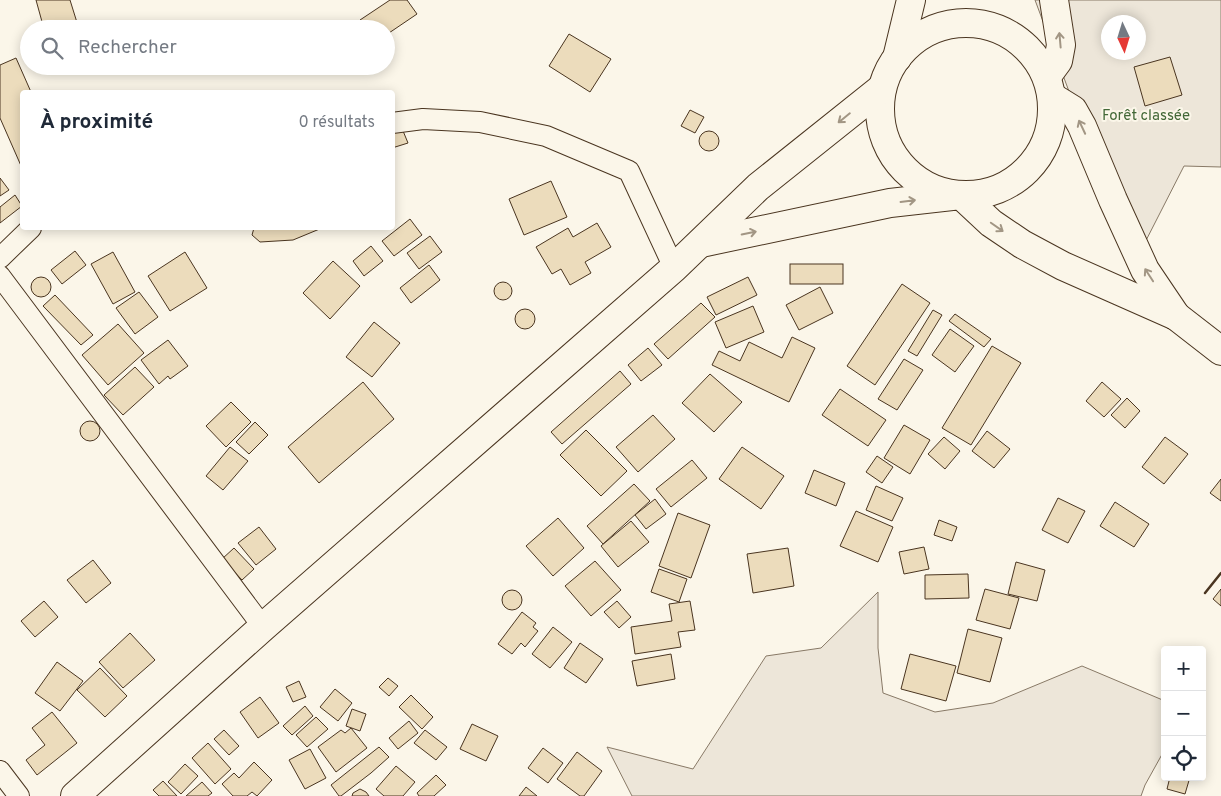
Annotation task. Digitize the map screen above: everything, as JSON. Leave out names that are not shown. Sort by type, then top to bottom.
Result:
[{"type":"highway","points":[[897,58],[911,0]]},
{"type":"highway","points":[[701,243],[890,203],[986,193],[1010,183],[1030,168],[1045,146],[1052,122],[1050,86],[1061,45],[1054,0]]},
{"type":"highway","points":[[1176,316],[1145,270],[1082,126],[1073,110],[1050,86],[1033,54],[1014,37],[990,26],[964,23],[938,28],[915,39],[897,58],[888,72],[882,88],[880,113],[885,137],[896,160],[914,178],[936,190],[961,195],[991,223],[1022,244],[1063,266],[1176,316],[1221,351]]},
{"type":"highway","points":[[75,796],[263,627],[674,268],[758,187],[882,88]]},
{"type":"street","points":[[395,123],[422,119],[480,122],[546,136],[629,171],[674,268]]},
{"type":"street","points":[[0,258],[29,230]]},
{"type":"street","points":[[0,276],[263,627]]},
{"type":"street","points":[[0,771],[19,796]]},
{"type":"green space","name":"Forêt classée","points":[[1035,0],[1221,0],[1221,167],[1184,166],[1135,262],[1109,199]]},
{"type":"green space","points":[[878,592],[878,648],[883,693],[935,712],[993,703],[1082,666],[1161,699],[1161,756],[1141,796],[632,796],[607,747],[693,769],[766,656],[821,648]]},
{"type":"building","points":[[36,0],[70,0],[76,20],[42,20]]},
{"type":"building","points":[[390,0],[407,0],[417,14],[395,29],[395,20],[360,20]]},
{"type":"building","points":[[569,34],[611,59],[590,92],[549,66]]},
{"type":"building","points":[[1170,57],[1182,95],[1145,106],[1134,67]]},
{"type":"building","points":[[16,58],[20,67],[20,75],[24,75],[30,90],[20,90],[20,163],[0,118],[0,65]]},
{"type":"building","points":[[690,110],[704,117],[695,133],[681,126]]},
{"type":"building","points":[[401,126],[408,143],[395,147],[395,128]]},
{"type":"building","points":[[705,131],[713,131],[719,137],[719,145],[713,151],[705,151],[699,145],[699,137]]},
{"type":"building","points":[[0,178],[9,190],[0,196]]},
{"type":"building","points":[[551,181],[567,217],[524,235],[509,199]]},
{"type":"building","points":[[15,195],[20,203],[20,208],[0,223],[0,207]]},
{"type":"building","points":[[410,219],[422,235],[394,256],[382,241]]},
{"type":"building","points":[[597,223],[611,247],[585,262],[591,273],[570,285],[561,269],[552,274],[536,247],[568,228],[573,237]]},
{"type":"building","points":[[253,230],[317,230],[293,240],[260,242],[252,235]]},
{"type":"building","points":[[430,236],[442,252],[419,269],[407,253]]},
{"type":"building","points":[[371,246],[383,261],[364,276],[353,261]]},
{"type":"building","points":[[75,251],[86,265],[62,284],[51,270]]},
{"type":"building","points":[[113,252],[135,292],[113,304],[91,264]]},
{"type":"building","points":[[185,252],[207,288],[170,311],[148,276]]},
{"type":"building","points":[[333,261],[360,286],[330,319],[303,293]]},
{"type":"building","points":[[790,264],[843,264],[843,284],[790,284]]},
{"type":"building","points":[[429,265],[440,280],[411,303],[400,288]]},
{"type":"building","points":[[37,277],[45,277],[51,283],[51,291],[45,297],[37,297],[31,291],[31,283]]},
{"type":"building","points":[[748,277],[757,295],[716,315],[707,297]]},
{"type":"building","points":[[503,282],[509,285],[512,291],[509,297],[503,300],[497,297],[494,291],[497,285]]},
{"type":"building","points":[[902,284],[930,303],[875,385],[847,366]]},
{"type":"building","points":[[820,287],[833,313],[799,330],[786,305]]},
{"type":"building","points":[[139,292],[158,317],[135,334],[116,308]]},
{"type":"building","points":[[55,295],[93,335],[81,345],[43,306]]},
{"type":"building","points":[[701,303],[715,317],[668,359],[654,344]]},
{"type":"building","points":[[753,306],[764,332],[726,348],[715,322]]},
{"type":"building","points":[[521,309],[529,309],[535,315],[535,323],[529,329],[521,329],[515,323],[515,315]]},
{"type":"building","points":[[933,310],[942,315],[917,356],[908,351]]},
{"type":"building","points":[[955,314],[991,339],[984,347],[949,321]]},
{"type":"building","points":[[374,322],[400,343],[372,377],[346,357]]},
{"type":"building","points":[[118,324],[144,353],[108,385],[82,355]]},
{"type":"building","points":[[950,329],[974,346],[955,372],[932,355]]},
{"type":"building","points":[[792,337],[815,348],[789,402],[712,365],[719,351],[740,361],[749,342],[782,358]]},
{"type":"building","points":[[168,340],[188,366],[170,379],[168,376],[159,384],[141,360]]},
{"type":"building","points":[[992,346],[1021,363],[971,445],[942,428]]},
{"type":"building","points":[[648,348],[662,365],[641,381],[628,365]]},
{"type":"building","points":[[904,359],[923,370],[897,410],[878,399]]},
{"type":"building","points":[[135,367],[154,387],[123,415],[104,395]]},
{"type":"building","points":[[620,371],[631,384],[562,444],[551,432]]},
{"type":"building","points":[[710,374],[742,402],[714,432],[682,403]]},
{"type":"building","points":[[363,382],[394,419],[319,483],[288,447]]},
{"type":"building","points":[[1102,382],[1121,399],[1104,417],[1086,401]]},
{"type":"building","points":[[840,389],[886,420],[868,446],[822,415]]},
{"type":"building","points":[[1127,398],[1140,411],[1125,428],[1111,415]]},
{"type":"building","points":[[231,402],[251,422],[226,447],[206,426]]},
{"type":"building","points":[[653,415],[675,439],[638,472],[616,447]]},
{"type":"building","points":[[86,421],[94,421],[100,427],[100,435],[94,441],[86,441],[80,435],[80,427]]},
{"type":"building","points":[[255,422],[268,435],[249,454],[236,442]]},
{"type":"building","points":[[904,425],[930,440],[910,474],[884,458]]},
{"type":"building","points":[[586,430],[627,471],[601,496],[560,455]]},
{"type":"building","points":[[987,431],[1010,449],[994,468],[972,451]]},
{"type":"building","points":[[944,437],[960,451],[945,469],[928,454]]},
{"type":"building","points":[[1165,437],[1188,454],[1164,484],[1142,467]]},
{"type":"building","points":[[230,447],[248,461],[223,490],[206,476]]},
{"type":"building","points":[[742,447],[784,476],[761,509],[719,479]]},
{"type":"building","points":[[877,456],[893,467],[882,483],[866,472]]},
{"type":"building","points":[[692,460],[707,478],[671,507],[656,489]]},
{"type":"building","points":[[814,470],[845,483],[836,506],[805,493]]},
{"type":"building","points":[[1221,479],[1221,501],[1210,493]]},
{"type":"building","points":[[634,484],[650,501],[603,544],[587,526]]},
{"type":"building","points":[[876,486],[903,498],[892,521],[866,510]]},
{"type":"building","points":[[1058,498],[1085,511],[1068,543],[1042,530]]},
{"type":"building","points":[[655,499],[666,514],[646,529],[635,515]]},
{"type":"building","points":[[1115,502],[1149,524],[1134,547],[1100,526]]},
{"type":"building","points":[[856,511],[893,527],[878,562],[840,546]]},
{"type":"building","points":[[678,513],[710,525],[691,578],[659,566]]},
{"type":"building","points":[[558,518],[584,548],[553,576],[526,546]]},
{"type":"building","points":[[939,520],[957,527],[952,541],[934,535]]},
{"type":"building","points":[[631,521],[649,542],[618,567],[601,546]]},
{"type":"building","points":[[259,527],[276,549],[256,565],[238,543]]},
{"type":"building","points":[[924,547],[929,569],[904,574],[899,552]]},
{"type":"building","points":[[234,548],[254,569],[242,580],[222,559]]},
{"type":"building","points":[[788,548],[794,586],[753,593],[747,554]]},
{"type":"building","points":[[93,560],[111,583],[86,603],[67,580]]},
{"type":"building","points":[[595,561],[621,590],[591,616],[565,586]]},
{"type":"building","points":[[1016,562],[1045,570],[1037,601],[1008,594]]},
{"type":"building","points":[[659,569],[687,579],[679,602],[651,592]]},
{"type":"building","points":[[968,574],[969,598],[925,599],[925,575]]},
{"type":"building","points":[[985,589],[1019,598],[1010,629],[976,620]]},
{"type":"building","points":[[1221,589],[1221,606],[1213,599]]},
{"type":"building","points":[[508,590],[516,590],[522,596],[522,604],[516,610],[508,610],[502,604],[502,596]]},
{"type":"building","points":[[44,601],[58,617],[35,637],[21,621]]},
{"type":"building","points":[[617,601],[631,617],[619,628],[604,612]]},
{"type":"building","points":[[690,601],[695,630],[678,632],[681,647],[635,654],[631,627],[672,621],[669,604]]},
{"type":"building","points":[[522,612],[536,623],[533,627],[538,631],[525,647],[521,643],[512,654],[498,644]]},
{"type":"building","points":[[553,627],[572,642],[550,668],[532,654]]},
{"type":"building","points":[[968,629],[1002,638],[990,682],[957,673]]},
{"type":"building","points":[[130,633],[155,660],[123,688],[99,662]]},
{"type":"building","points":[[580,643],[603,659],[586,683],[564,668]]},
{"type":"building","points":[[671,654],[675,679],[637,686],[632,661]]},
{"type":"building","points":[[910,654],[956,666],[946,701],[901,689]]},
{"type":"building","points":[[57,662],[83,681],[60,711],[35,693]]},
{"type":"building","points":[[100,668],[127,696],[105,717],[77,690]]},
{"type":"building","points":[[388,678],[398,686],[389,696],[379,687]]},
{"type":"building","points":[[299,681],[306,697],[293,702],[286,687]]},
{"type":"building","points":[[335,689],[352,703],[338,721],[320,707]]},
{"type":"building","points":[[411,695],[433,717],[422,729],[399,707]]},
{"type":"building","points":[[260,697],[279,723],[258,738],[240,712]]},
{"type":"building","points":[[305,706],[313,716],[292,735],[283,726]]},
{"type":"building","points":[[352,709],[366,714],[360,731],[346,726]]},
{"type":"building","points":[[52,712],[77,743],[37,775],[26,760],[45,745],[32,728]]},
{"type":"building","points":[[316,717],[328,729],[307,747],[296,735]]},
{"type":"building","points":[[409,721],[418,733],[398,749],[389,738]]},
{"type":"building","points":[[472,724],[498,736],[486,761],[460,749]]},
{"type":"building","points":[[351,728],[367,748],[336,772],[318,747],[341,730],[345,733]]},
{"type":"building","points":[[224,730],[239,746],[229,755],[214,739]]},
{"type":"building","points":[[425,730],[447,747],[436,760],[414,743]]},
{"type":"building","points":[[208,743],[231,769],[215,784],[192,758]]},
{"type":"building","points":[[379,747],[389,757],[371,773],[339,796],[331,785]]},
{"type":"building","points":[[543,748],[563,763],[548,783],[528,768]]},
{"type":"building","points":[[310,749],[326,778],[305,789],[289,760]]},
{"type":"building","points":[[577,752],[602,771],[584,796],[580,796],[557,779]]},
{"type":"building","points":[[254,762],[272,780],[257,796],[252,792],[247,796],[233,796],[222,784],[234,773],[239,778]]},
{"type":"building","points":[[185,764],[198,776],[181,794],[168,782]]},
{"type":"building","points":[[396,766],[415,782],[403,796],[384,796],[376,789]]},
{"type":"building","points":[[436,775],[446,785],[434,796],[419,796],[417,793]]},
{"type":"building","points":[[163,781],[177,796],[159,796],[153,790]]},
{"type":"building","points":[[1169,781],[1189,781],[1185,794],[1167,789]]},
{"type":"building","points":[[202,782],[212,793],[208,796],[186,796]]},
{"type":"building","points":[[526,787],[537,796],[519,796]]},
{"type":"building","points":[[360,789],[369,796],[352,796],[353,793]]},
{"type":"wall","points":[[1205,593],[1221,573]]}]
